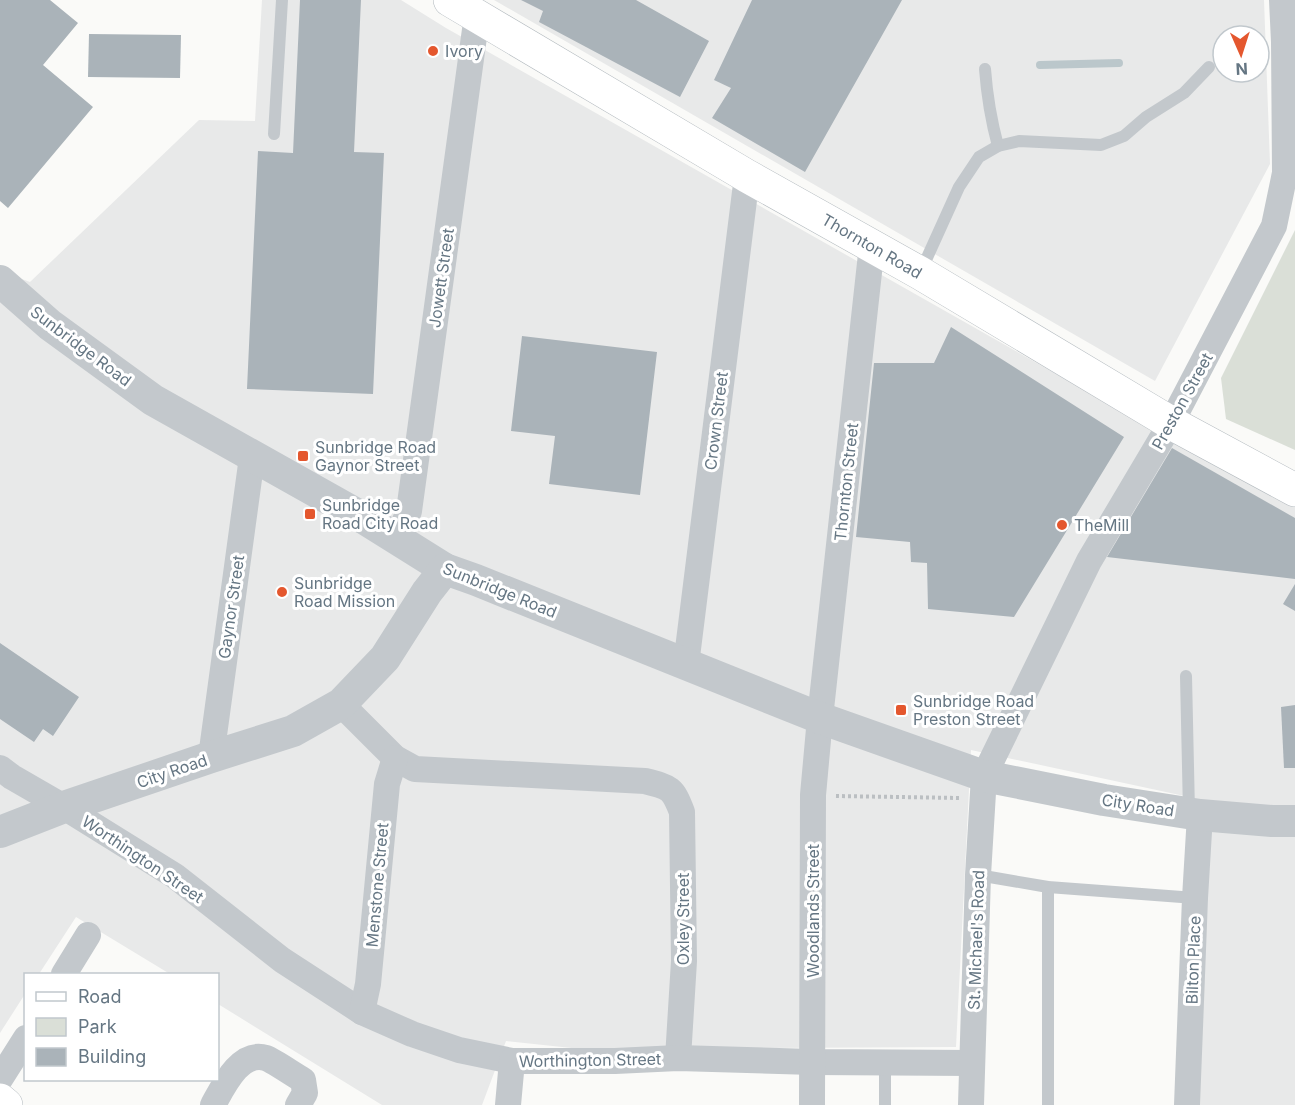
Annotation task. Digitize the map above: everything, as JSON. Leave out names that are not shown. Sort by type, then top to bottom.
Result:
[{"type":"main road","name":"Thornton Road","points":[[464,8],[747,176],[920,273],[1171,423],[1295,490]]},
{"type":"main road","points":[[0,1100],[6,1105]]},
{"type":"street","name":"Preston Street","points":[[983,787],[1089,561],[1171,423],[1274,226],[1285,173],[1282,0]]},
{"type":"street","name":"Jowett Street","points":[[398,538],[409,511],[464,8]]},
{"type":"street","name":"Crown Street","points":[[686,664],[747,176]]},
{"type":"street","name":"Thornton Street","points":[[820,718],[872,245]]},
{"type":"street","name":"Sunbridge Road","points":[[0,281],[50,325],[153,400],[398,538],[445,569],[820,718],[983,787]]},
{"type":"street","name":"Gaynor Street","points":[[211,757],[252,457]]},
{"type":"street","name":"City Road","points":[[0,832],[64,807],[293,731],[341,704],[385,658],[427,592],[445,569]]},
{"type":"street","points":[[341,704],[395,758]]},
{"type":"street","name":"Woodlands Street","points":[[812,1105],[813,795],[820,718]]},
{"type":"street","name":"Oxley Street","points":[[395,758],[415,769],[645,782],[665,786],[677,796],[682,812],[684,961],[678,1058]]},
{"type":"street","name":"Menstone Street","points":[[362,1012],[368,984],[387,784],[395,758]]},
{"type":"street","name":"Worthington Street","points":[[0,768],[175,876],[282,960],[362,1012],[412,1034],[459,1050],[512,1061],[615,1061],[678,1058],[972,1063]]},
{"type":"street","name":"City Road","points":[[983,787],[1104,800],[1194,814],[1295,820]]},
{"type":"street","name":"St. Michael's Road","points":[[971,1105],[983,787]]},
{"type":"street","name":"Bilton Place","points":[[1187,1105],[1195,898],[1194,814]]},
{"type":"street","points":[[65,973],[88,936]]},
{"type":"street","points":[[0,1079],[24,1041]]},
{"type":"street","points":[[213,1105],[224,1071],[248,1058],[265,1058],[303,1080],[305,1093],[298,1105]]},
{"type":"street","points":[[508,1105],[512,1061]]},
{"type":"lane","points":[[274,134],[282,0]]},
{"type":"lane","points":[[920,273],[959,187],[980,157],[998,146],[1019,141],[1101,145],[1124,136],[1146,117],[1184,93],[1209,67]]},
{"type":"lane","points":[[985,69],[989,112],[998,146]]},
{"type":"lane","points":[[1186,676],[1194,814]]},
{"type":"lane","points":[[978,875],[1048,887],[1195,898]]},
{"type":"lane","points":[[1048,887],[1048,1105]]},
{"type":"lane","points":[[885,1063],[885,1105]]},
{"type":"path","points":[[813,795],[983,787]]},
{"type":"shaded area","points":[[262,0],[401,0],[446,28],[1185,447],[1295,476],[1295,1105],[1179,1105],[1189,797],[971,750],[956,1047],[581,1049],[506,1041],[482,1105],[382,1105],[219,1005],[219,973],[168,973],[76,917],[40,973],[24,973],[24,996],[0,1033],[0,271],[30,282],[199,120],[255,121]]},
{"type":"shaded area","points":[[494,0],[1264,0],[1265,24],[1211,24],[1211,84],[1267,84],[1270,164],[1155,381]]},
{"type":"green space","points":[[1295,230],[1295,450],[1226,419],[1221,378]]},
{"type":"building","points":[[0,0],[50,0],[78,23],[43,65],[93,107],[8,208],[0,201]]},
{"type":"building","points":[[300,0],[361,0],[354,152],[384,153],[373,394],[247,389],[258,151],[293,153]]},
{"type":"building","points":[[521,0],[636,0],[709,41],[680,97],[539,22],[543,11]]},
{"type":"building","points":[[752,0],[902,0],[805,172],[712,118],[731,88],[714,80]]},
{"type":"building","points":[[89,34],[181,35],[180,78],[88,77]]},
{"type":"building","points":[[951,327],[1124,437],[1014,617],[928,609],[927,563],[911,562],[910,542],[856,537],[874,363],[934,363]]},
{"type":"building","points":[[522,336],[657,352],[640,495],[549,484],[555,436],[511,431]]},
{"type":"building","points":[[1172,448],[1295,518],[1295,579],[1107,557]]},
{"type":"building","points":[[1295,584],[1295,611],[1283,604]]},
{"type":"building","points":[[0,643],[79,697],[53,736],[43,729],[34,742],[0,719]]},
{"type":"building","points":[[1295,705],[1295,768],[1284,768],[1281,707]]},
{"type":"waterway","points":[[1040,65],[1119,63]]},
{"type":"place","name":"Ivory","points":[[433,51]]},
{"type":"place","name":"Sunbridge Road Gaynor Street","points":[[303,456]]},
{"type":"place","name":"Sunbridge Road City Road","points":[[310,514]]},
{"type":"place","name":"TheMill","points":[[1062,525]]},
{"type":"place","name":"Sunbridge Road Mission","points":[[282,592]]},
{"type":"place","name":"Sunbridge Road Preston Street","points":[[901,710]]}]
